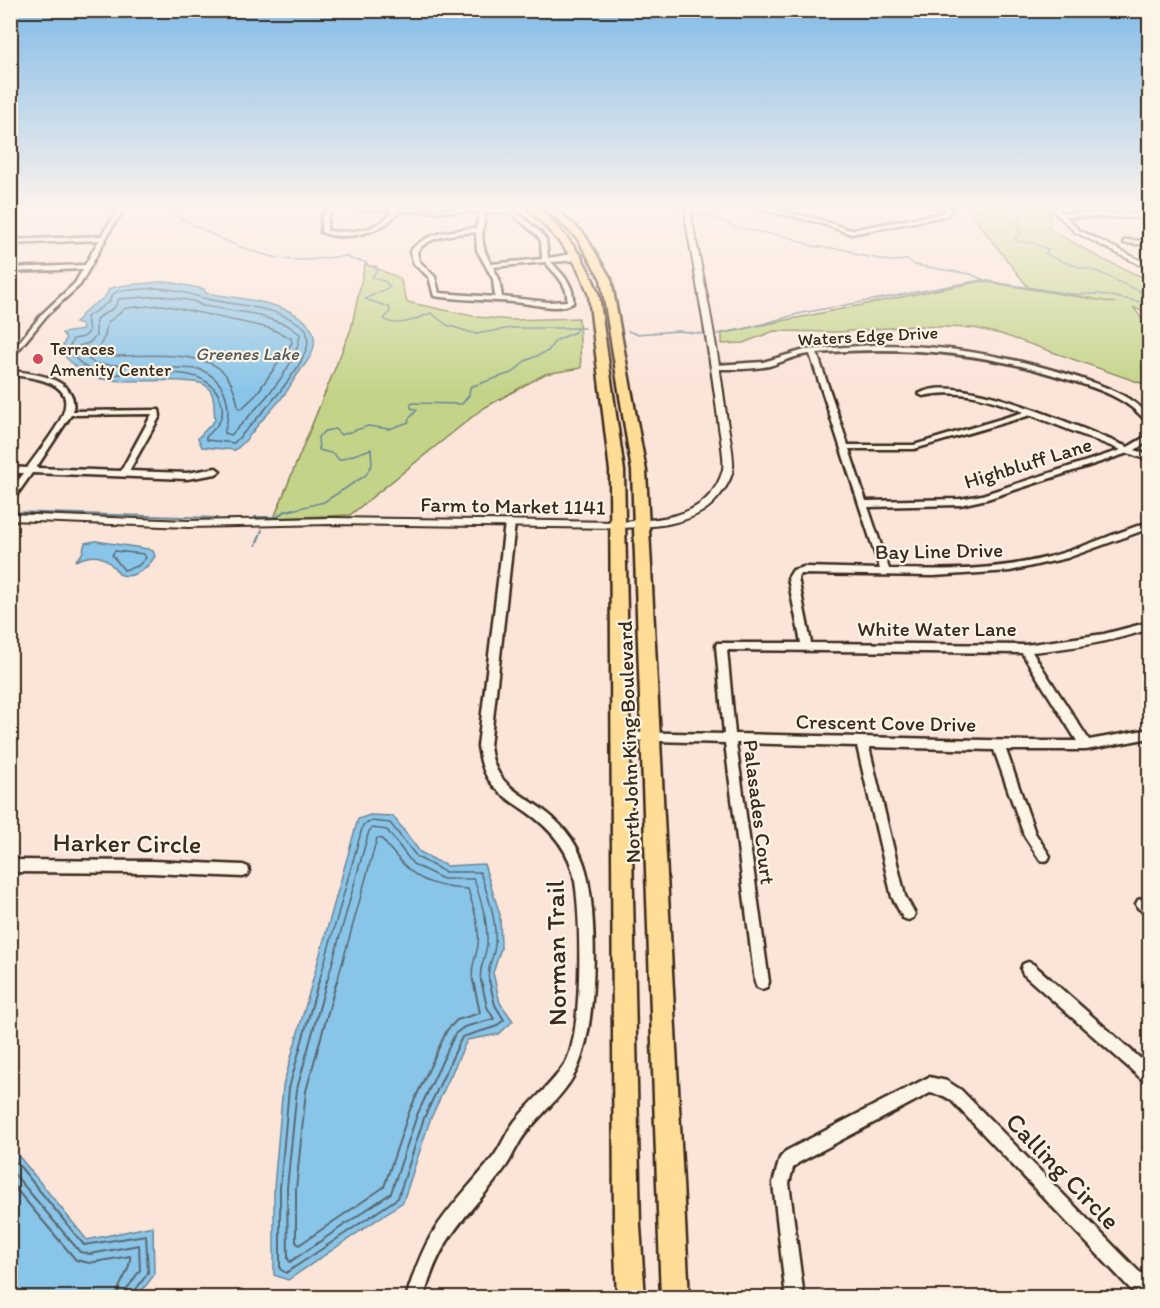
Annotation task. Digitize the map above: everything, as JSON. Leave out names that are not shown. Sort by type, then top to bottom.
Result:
[{"type":"main road","name":"North John King Boulevard","points":[[586,270],[611,355],[639,471],[675,1298]]},
{"type":"main road","name":"North John King Boulevard","points":[[611,355],[617,471],[627,1214],[631,1298]]},
{"type":"street","points":[[10,358],[45,314],[71,292],[85,270]]},
{"type":"street","points":[[425,270],[432,277],[436,295],[568,304],[571,301],[567,284],[555,270]]},
{"type":"street","points":[[491,270],[496,279],[499,299]]},
{"type":"street","name":"Farm to Market 1141","points":[[10,517],[188,524],[331,521],[618,525],[662,523],[693,513],[710,502],[724,483],[728,469],[716,368],[698,270]]},
{"type":"street","name":"Waters Edge Drive","points":[[716,368],[760,366],[804,352],[917,346],[973,351],[1047,369],[1102,388],[1131,402],[1148,418]]},
{"type":"street","points":[[813,352],[885,571]]},
{"type":"street","points":[[10,373],[36,375],[58,384],[69,397],[70,413],[10,498]]},
{"type":"street","points":[[923,394],[932,391],[967,393],[987,397],[1032,412],[1149,459]]},
{"type":"street","points":[[70,413],[156,412],[156,416],[124,473]]},
{"type":"street","points":[[844,447],[914,447],[1032,412]]},
{"type":"street","points":[[1130,450],[1149,436]]},
{"type":"street","name":"Highbluff Lane","points":[[863,504],[960,502],[984,497],[1130,450]]},
{"type":"street","points":[[10,470],[187,476],[216,471]]},
{"type":"street","name":"Norman Trail","points":[[415,1298],[429,1252],[443,1229],[501,1160],[518,1130],[572,1066],[581,1037],[584,995],[584,893],[580,869],[565,838],[540,814],[509,794],[494,780],[485,762],[484,746],[510,523]]},
{"type":"street","name":"Bay Line Drive","points":[[807,648],[793,578],[796,572],[804,570],[976,571],[1010,568],[1068,555],[1149,525]]},
{"type":"street","name":"White Water Lane","points":[[721,646],[1025,649],[1067,645],[1132,632],[1149,625]]},
{"type":"street","name":"Palasades Court","points":[[721,646],[730,739],[762,982]]},
{"type":"street","points":[[1025,649],[1086,745]]},
{"type":"street","name":"Crescent Cove Drive","points":[[621,736],[998,746],[1086,745],[1149,733]]},
{"type":"street","points":[[862,742],[899,897],[908,914]]},
{"type":"street","points":[[998,746],[1030,835],[1044,856]]},
{"type":"street","name":"Harker Circle","points":[[10,866],[152,867],[243,871]]},
{"type":"street","points":[[1028,969],[1149,1077]]},
{"type":"street","name":"Calling Circle","points":[[795,1298],[781,1183],[786,1164],[792,1157],[920,1087],[938,1085],[956,1095],[1149,1296]]},
{"type":"green space","points":[[364,270],[380,270],[400,278],[407,302],[477,317],[512,320],[579,318],[581,368],[545,374],[482,409],[350,515],[274,518],[351,329]]},
{"type":"green space","points":[[1015,270],[1127,270],[1149,280],[1149,290],[1140,292],[1149,303],[1149,315],[1133,307],[1149,328],[1149,386],[1001,334],[974,328],[913,326],[838,332],[774,331],[743,343],[722,344],[722,333],[981,281],[1116,303],[1028,287]]},
{"type":"water","name":"Greenes Lake","points":[[169,282],[204,289],[206,293],[273,305],[304,320],[313,332],[314,346],[308,360],[279,401],[235,450],[202,447],[198,438],[215,420],[213,397],[205,385],[182,381],[126,381],[92,377],[75,366],[61,351],[66,338],[62,333],[83,330],[82,325],[75,323],[87,309],[105,297],[109,289]]},
{"type":"water","points":[[96,541],[148,549],[153,551],[155,556],[144,569],[130,575],[119,574],[110,563],[100,557],[75,561],[82,554],[85,543]]},
{"type":"water","points":[[370,815],[393,816],[420,852],[446,866],[484,864],[500,915],[501,948],[493,973],[500,1003],[513,1021],[499,1034],[467,1040],[430,1120],[403,1202],[288,1280],[274,1275],[274,1188],[283,1086],[358,819]]},
{"type":"water","points":[[17,1154],[87,1240],[153,1226],[154,1275],[137,1297],[11,1297],[10,1157]]},
{"type":"waterway","points":[[377,270],[372,277],[386,282],[390,287],[365,299],[389,307],[390,312],[384,319],[389,322],[408,322],[431,313],[447,325],[476,334],[511,328],[577,328]]},
{"type":"waterway","points":[[946,270],[1005,284],[1070,294],[1100,294],[1150,304]]},
{"type":"waterway","points":[[1091,270],[1150,294]]},
{"type":"waterway","points":[[717,334],[741,330],[802,313],[982,280]]},
{"type":"waterway","points":[[288,511],[324,502],[366,475],[372,464],[371,449],[339,460],[334,454],[319,450],[318,437],[325,431],[335,429],[341,435],[368,426],[389,429],[409,422],[408,420],[417,410],[411,408],[411,403],[462,404],[469,395],[470,387],[514,372],[525,361],[548,351],[555,341],[575,332],[577,328]]},
{"type":"waterway","points":[[577,328],[585,328]]},
{"type":"waterway","points":[[628,331],[636,334],[679,331],[704,334]]},
{"type":"waterway","points":[[255,517],[277,517],[283,512],[294,509]]},
{"type":"waterway","points":[[10,512],[217,518]]},
{"type":"waterway","points":[[256,545],[262,530]]},
{"type":"place","name":"Terraces Amenity Center","points":[[38,359]]}]
